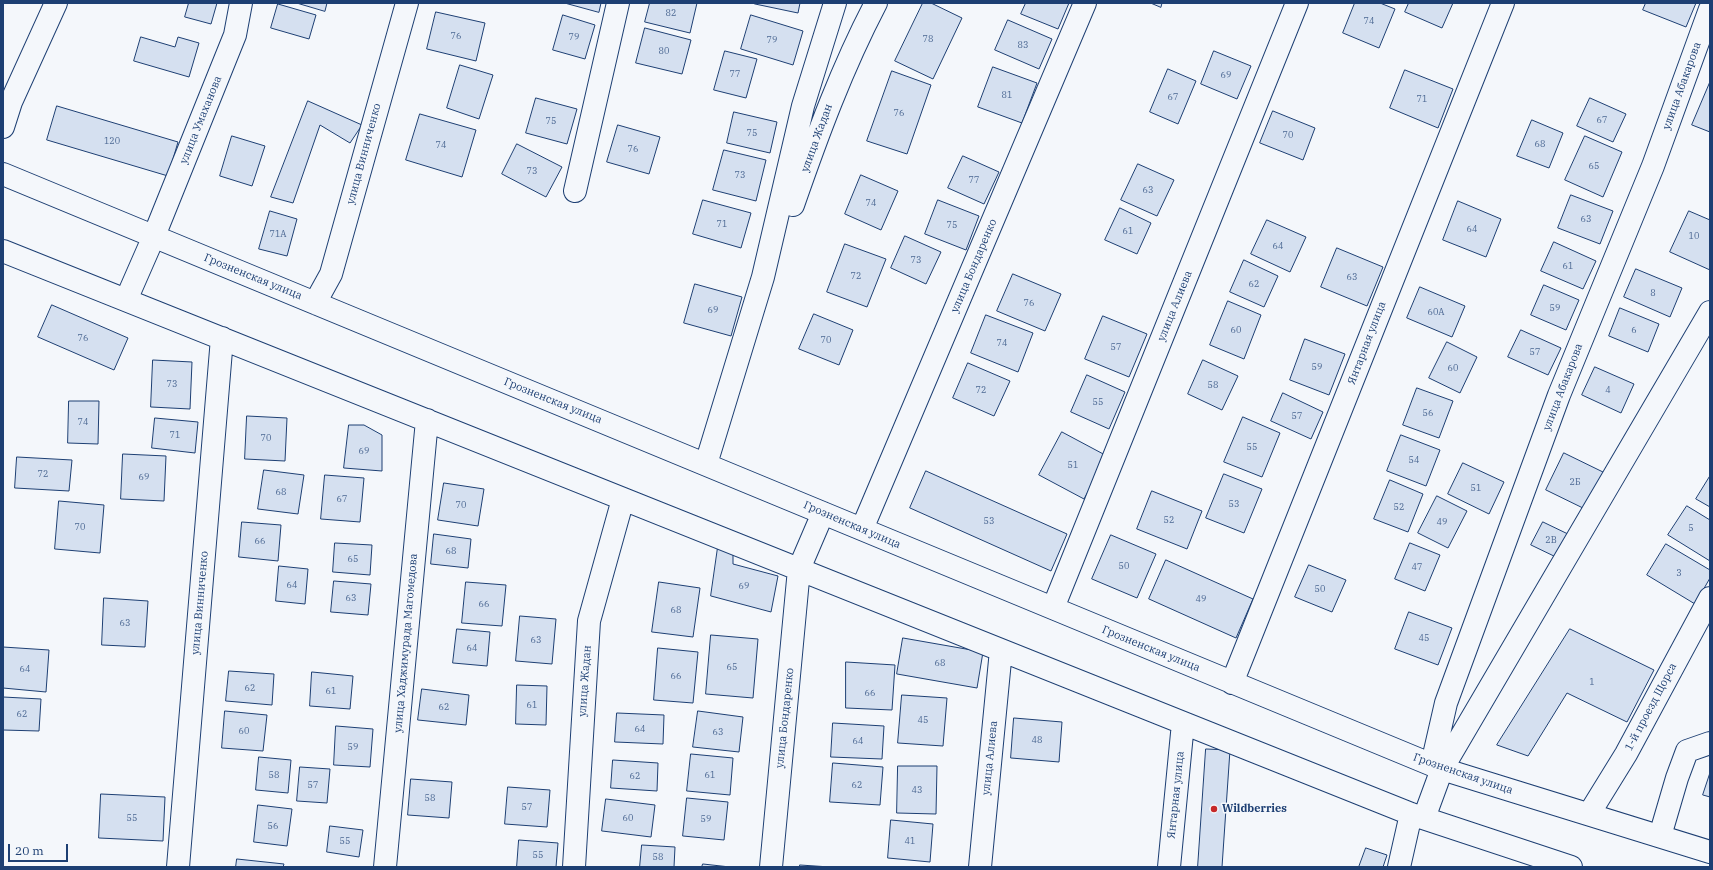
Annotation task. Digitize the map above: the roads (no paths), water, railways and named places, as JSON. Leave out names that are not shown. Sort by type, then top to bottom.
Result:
[{"type":"street","points":[[3,127],[10,102],[56,3]]},
{"type":"street","name":"улица Умаханова","points":[[126,300],[154,236],[235,35],[241,3]]},
{"type":"street","name":"улица Винниченко","points":[[315,303],[331,274],[407,3]]},
{"type":"street","points":[[575,191],[618,3]]},
{"type":"street","points":[[706,464],[763,277],[803,106],[835,3]]},
{"type":"street","name":"улица Жадан","points":[[763,277],[786,225],[829,103],[856,41],[876,3]]},
{"type":"street","name":"улица Бондаренко","points":[[862,529],[1085,3]]},
{"type":"street","name":"улица Алиева","points":[[1053,608],[1297,3]]},
{"type":"street","name":"Янтарная улица","points":[[1232,682],[1503,3]]},
{"type":"street","name":"улица Абакарова","points":[[1442,769],[1435,751],[1446,703],[1559,395],[1652,166],[1710,9]]},
{"type":"street","name":"Грозненская улица","points":[[3,174],[1442,769],[1710,852]]},
{"type":"street","points":[[3,251],[1417,816],[1560,865]]},
{"type":"street","points":[[1399,867],[1417,816],[1442,769],[1710,312]]},
{"type":"street","name":"улица Винниченко","points":[[178,867],[222,338]]},
{"type":"street","name":"улица Хаджимурада Магомедова","points":[[385,867],[427,420]]},
{"type":"street","name":"улица Жадан","points":[[574,867],[589,621],[623,498]]},
{"type":"street","name":"улица Бондаренко","points":[[771,867],[800,569],[823,513]]},
{"type":"street","name":"1-й проезд Щорса","points":[[1589,814],[1626,754],[1710,598]]},
{"type":"street","name":"улица Алиева","points":[[980,867],[1001,650]]},
{"type":"street","name":"Янтарная улица","points":[[1169,867],[1183,723]]},
{"type":"street","points":[[1660,836],[1677,778],[1687,751],[1710,743]]},
{"type":"place","name":"Wildberries","points":[[1214,809]]}]
